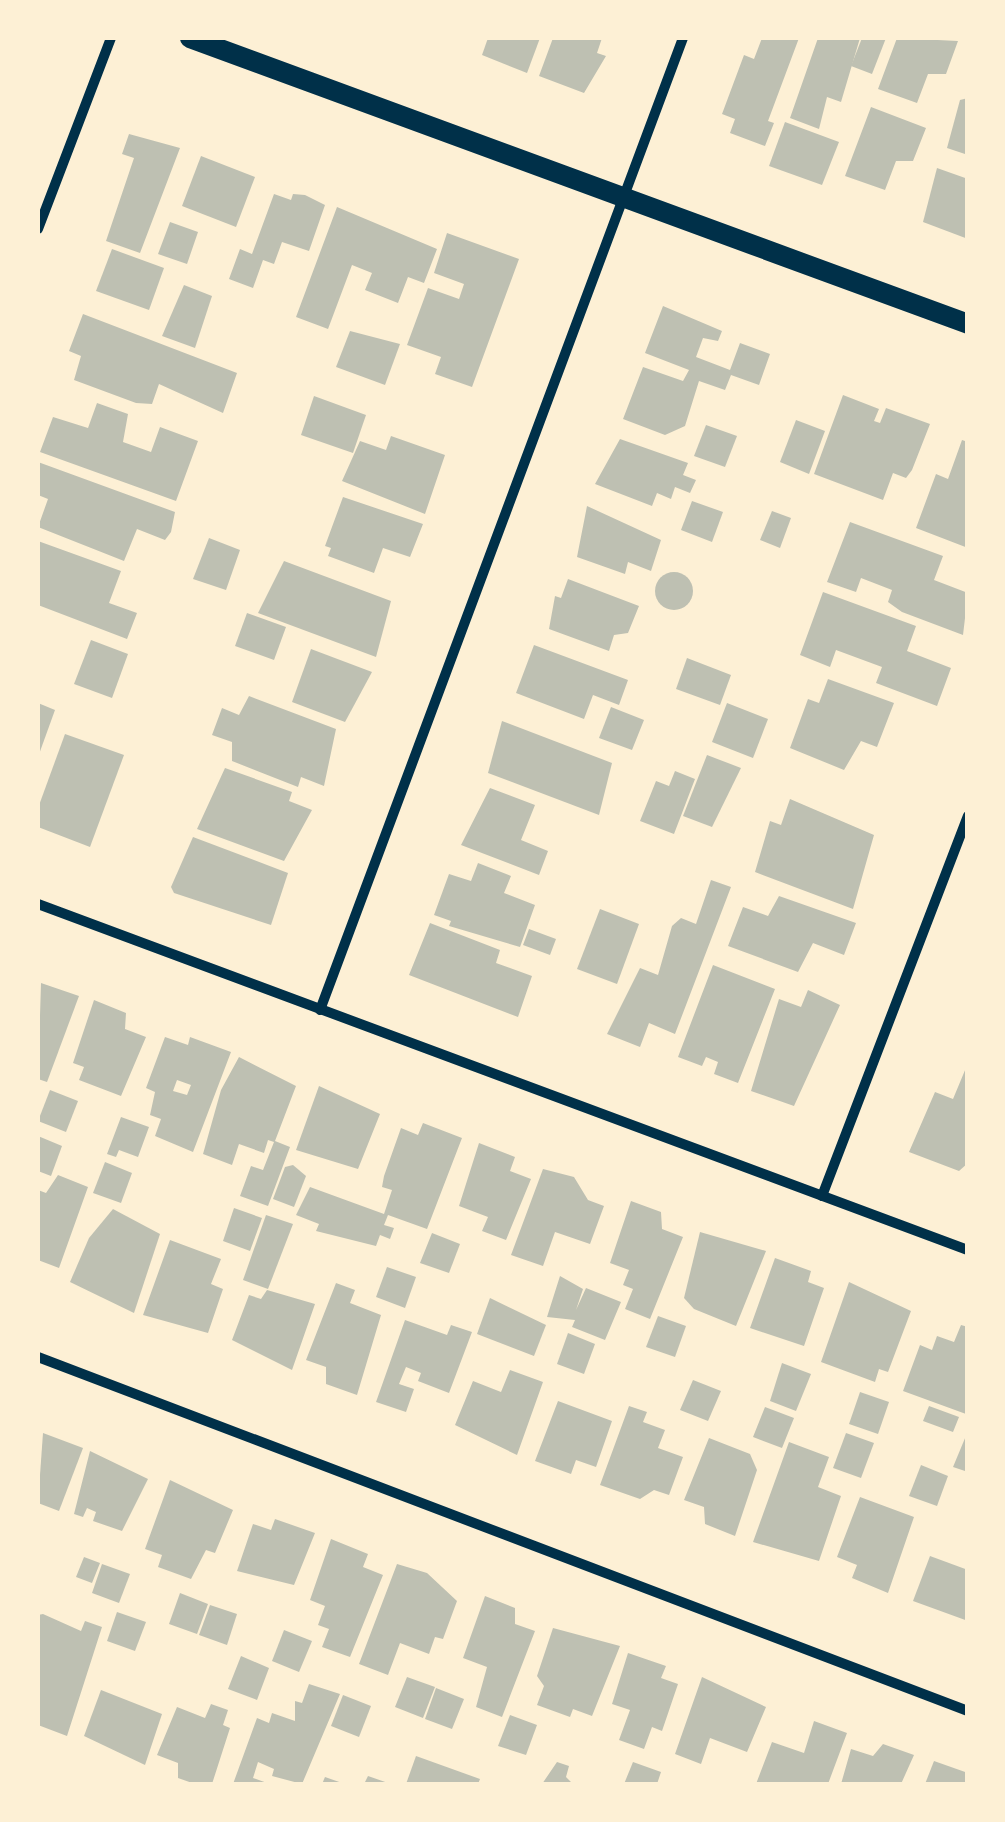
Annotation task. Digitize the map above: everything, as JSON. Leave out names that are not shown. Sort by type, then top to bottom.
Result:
[{"type":"main road","points":[[190,38],[968,324]]},
{"type":"street","points":[[38,229],[111,38]]},
{"type":"street","points":[[320,1010],[683,38]]},
{"type":"street","points":[[822,1196],[968,816]]},
{"type":"street","points":[[38,904],[968,1250]]},
{"type":"street","points":[[38,1357],[968,1711]]},
{"type":"building","points":[[488,38],[540,38],[527,73],[482,55]]},
{"type":"building","points":[[553,38],[602,38],[597,53],[606,56],[584,93],[539,76]]},
{"type":"building","points":[[762,38],[799,38],[768,121],[774,123],[765,146],[730,133],[735,119],[722,114],[744,55],[754,59]]},
{"type":"building","points":[[818,38],[860,38],[841,102],[827,97],[819,129],[790,118]]},
{"type":"building","points":[[862,38],[886,38],[872,74],[851,66]]},
{"type":"building","points":[[897,38],[958,41],[946,74],[928,74],[917,103],[878,89]]},
{"type":"building","points":[[968,98],[968,155],[947,148],[960,100]]},
{"type":"building","points":[[871,107],[926,128],[913,161],[896,161],[885,190],[845,176]]},
{"type":"building","points":[[785,122],[839,142],[822,185],[769,166]]},
{"type":"building","points":[[129,134],[180,148],[140,253],[106,241],[134,158],[122,154]]},
{"type":"building","points":[[201,156],[255,177],[236,227],[182,206]]},
{"type":"building","points":[[937,168],[968,179],[968,239],[923,222]]},
{"type":"building","points":[[274,194],[291,200],[293,194],[305,195],[325,205],[309,251],[282,242],[274,264],[263,260],[253,288],[229,279],[240,249],[252,254]]},
{"type":"building","points":[[337,207],[437,249],[424,283],[408,277],[398,303],[365,290],[372,273],[352,265],[328,329],[296,317]]},
{"type":"building","points":[[170,222],[198,232],[187,264],[158,254]]},
{"type":"building","points":[[447,233],[519,259],[472,387],[435,374],[441,357],[407,345],[428,288],[459,299],[464,284],[434,273]]},
{"type":"building","points":[[112,249],[164,268],[149,310],[96,291]]},
{"type":"building","points":[[184,285],[212,296],[195,348],[162,336]]},
{"type":"building","points":[[663,306],[722,331],[718,341],[703,338],[696,357],[730,370],[740,343],[770,354],[759,385],[731,375],[725,390],[699,381],[685,426],[665,435],[623,419],[643,367],[683,381],[689,370],[645,353]]},
{"type":"building","points":[[83,314],[237,373],[223,413],[159,384],[152,404],[136,403],[74,380],[81,356],[69,351]]},
{"type":"building","points":[[350,331],[400,344],[385,385],[336,367]]},
{"type":"building","points":[[843,395],[879,409],[874,421],[880,423],[886,408],[930,424],[912,470],[906,478],[893,473],[883,500],[814,474]]},
{"type":"building","points":[[314,396],[366,415],[353,453],[301,435]]},
{"type":"building","points":[[97,403],[128,414],[123,442],[151,452],[160,427],[198,441],[176,501],[40,452],[53,417],[88,428]]},
{"type":"building","points":[[796,420],[825,431],[809,474],[780,462]]},
{"type":"building","points":[[706,425],[737,436],[725,467],[694,456]]},
{"type":"building","points":[[391,436],[445,455],[425,514],[342,481],[360,441],[386,450]]},
{"type":"building","points":[[620,439],[688,463],[683,475],[696,480],[690,493],[675,487],[671,499],[657,493],[652,506],[595,484]]},
{"type":"building","points":[[962,440],[968,442],[968,548],[916,528],[936,474],[948,479]]},
{"type":"building","points":[[38,462],[175,512],[171,532],[165,540],[137,529],[124,561],[38,527],[48,499],[38,495]]},
{"type":"building","points":[[343,497],[423,524],[410,557],[383,548],[374,573],[328,556],[331,548],[325,546]]},
{"type":"building","points":[[692,501],[723,512],[712,542],[681,530]]},
{"type":"building","points":[[587,506],[661,540],[651,571],[628,562],[625,574],[577,557]]},
{"type":"building","points":[[772,511],[791,518],[780,548],[760,540]]},
{"type":"building","points":[[850,522],[943,556],[934,580],[968,593],[963,635],[902,612],[888,602],[892,590],[861,578],[856,592],[827,582]]},
{"type":"building","points":[[209,538],[240,550],[226,590],[193,579]]},
{"type":"building","points":[[38,541],[121,571],[109,603],[137,613],[127,639],[38,605]]},
{"type":"building","points":[[284,561],[391,601],[376,657],[258,613]]},
{"type":"building","points":[[674,572],[687,578],[693,591],[687,604],[674,610],[661,604],[655,591],[661,578]]},
{"type":"building","points":[[568,579],[639,606],[628,633],[614,635],[609,651],[549,629],[555,596],[561,598]]},
{"type":"building","points":[[823,592],[916,626],[907,651],[951,668],[937,706],[876,683],[882,667],[836,650],[830,667],[800,655]]},
{"type":"building","points":[[247,613],[286,627],[274,660],[235,646]]},
{"type":"building","points":[[91,640],[128,654],[112,698],[74,684]]},
{"type":"building","points":[[534,645],[628,680],[619,705],[593,695],[584,719],[516,693]]},
{"type":"building","points":[[311,649],[372,672],[345,722],[292,702]]},
{"type":"building","points":[[687,658],[731,675],[720,705],[676,689]]},
{"type":"building","points":[[828,679],[894,703],[877,747],[861,741],[844,770],[790,748],[808,699],[819,703]]},
{"type":"building","points":[[249,696],[336,729],[324,786],[301,777],[298,787],[232,761],[232,742],[212,735],[222,708],[239,715]]},
{"type":"building","points":[[38,703],[55,710],[38,757]]},
{"type":"building","points":[[727,703],[768,719],[753,758],[712,742]]},
{"type":"building","points":[[611,707],[644,720],[632,750],[599,738]]},
{"type":"building","points":[[502,721],[612,763],[599,815],[488,773]]},
{"type":"building","points":[[65,734],[124,755],[90,847],[38,827],[38,808]]},
{"type":"building","points":[[707,755],[741,768],[712,827],[683,816]]},
{"type":"building","points":[[225,768],[292,792],[289,801],[312,810],[284,861],[197,829]]},
{"type":"building","points":[[675,771],[695,779],[674,834],[640,821],[656,781],[669,786]]},
{"type":"building","points":[[490,788],[535,805],[521,840],[548,851],[539,875],[461,845]]},
{"type":"building","points":[[790,799],[874,835],[853,909],[755,872],[770,821],[781,825]]},
{"type":"building","points":[[193,837],[288,873],[271,925],[174,893],[171,887]]},
{"type":"building","points":[[478,863],[511,876],[504,893],[535,905],[520,947],[449,926],[451,921],[434,915],[449,874],[471,881]]},
{"type":"building","points":[[711,880],[731,887],[675,1034],[649,1023],[640,1047],[607,1034],[640,968],[658,975],[672,926],[681,918],[696,924]]},
{"type":"building","points":[[779,896],[856,923],[844,955],[813,943],[798,972],[728,946],[743,907],[768,916]]},
{"type":"building","points":[[600,909],[639,924],[617,984],[577,969]]},
{"type":"building","points":[[430,923],[500,950],[496,963],[532,976],[518,1017],[409,975]]},
{"type":"building","points":[[529,929],[556,939],[550,955],[523,945]]},
{"type":"building","points":[[713,965],[775,989],[738,1083],[714,1074],[718,1062],[706,1057],[702,1066],[678,1057]]},
{"type":"building","points":[[41,983],[79,996],[47,1082],[38,1079]]},
{"type":"building","points":[[808,990],[840,1005],[794,1106],[751,1091],[779,999],[801,1007]]},
{"type":"building","points":[[94,1000],[126,1013],[125,1029],[146,1037],[121,1096],[79,1080],[84,1067],[73,1063]]},
{"type":"building","points":[[165,1037],[188,1045],[190,1037],[231,1052],[193,1152],[155,1136],[161,1119],[150,1115],[155,1092],[146,1088]],"holes":[[[177,1080],[191,1085],[187,1095],[173,1091]]]},
{"type":"building","points":[[239,1057],[296,1086],[275,1141],[290,1147],[268,1206],[240,1196],[251,1166],[263,1170],[274,1142],[268,1140],[264,1153],[239,1144],[232,1165],[203,1154],[221,1090]]},
{"type":"building","points":[[968,1063],[968,1163],[959,1171],[909,1152],[935,1092],[953,1099]]},
{"type":"building","points":[[319,1086],[380,1114],[358,1169],[296,1150]]},
{"type":"building","points":[[50,1090],[78,1101],[66,1132],[38,1121]]},
{"type":"building","points":[[121,1117],[149,1127],[138,1157],[119,1150],[116,1157],[107,1154]]},
{"type":"building","points":[[423,1123],[462,1138],[427,1229],[388,1215],[384,1225],[394,1228],[390,1239],[380,1235],[376,1246],[316,1231],[319,1224],[296,1215],[310,1187],[384,1214],[392,1190],[382,1187],[384,1176],[401,1128],[418,1135]]},
{"type":"building","points":[[38,1136],[62,1146],[51,1176],[38,1171]]},
{"type":"building","points":[[479,1143],[515,1157],[510,1171],[531,1179],[506,1240],[482,1231],[488,1217],[459,1206]]},
{"type":"building","points":[[105,1162],[132,1173],[121,1203],[93,1193]]},
{"type":"building","points":[[293,1165],[306,1176],[294,1207],[273,1199],[285,1167]]},
{"type":"building","points":[[543,1169],[574,1177],[588,1200],[604,1206],[590,1244],[555,1232],[543,1266],[511,1255]]},
{"type":"building","points":[[58,1175],[88,1187],[59,1268],[38,1260],[38,1190],[46,1193]]},
{"type":"building","points":[[631,1201],[661,1212],[662,1229],[683,1237],[650,1319],[625,1309],[633,1289],[623,1285],[629,1270],[610,1263]]},
{"type":"building","points":[[234,1208],[262,1218],[250,1251],[223,1241]]},
{"type":"building","points":[[113,1209],[160,1234],[134,1313],[70,1282],[89,1238]]},
{"type":"building","points":[[266,1215],[293,1224],[268,1289],[243,1280]]},
{"type":"building","points":[[700,1232],[766,1251],[736,1326],[694,1309],[684,1298]]},
{"type":"building","points":[[432,1233],[460,1244],[449,1273],[420,1263]]},
{"type":"building","points":[[170,1240],[221,1259],[211,1284],[223,1289],[208,1333],[143,1315]]},
{"type":"building","points":[[775,1258],[811,1271],[808,1282],[824,1288],[804,1346],[750,1328]]},
{"type":"building","points":[[387,1267],[416,1277],[405,1308],[376,1297]]},
{"type":"building","points":[[560,1276],[583,1289],[576,1310],[586,1288],[621,1302],[605,1340],[572,1327],[575,1320],[547,1317]]},
{"type":"building","points":[[849,1282],[911,1311],[888,1372],[879,1369],[875,1382],[821,1362]]},
{"type":"building","points":[[336,1283],[355,1290],[350,1303],[381,1315],[357,1395],[326,1384],[326,1367],[306,1360]]},
{"type":"building","points":[[267,1290],[315,1304],[292,1370],[232,1340],[249,1295],[261,1299]]},
{"type":"building","points":[[490,1298],[546,1325],[534,1356],[477,1334]]},
{"type":"building","points":[[658,1316],[686,1326],[675,1357],[646,1347]]},
{"type":"building","points":[[405,1320],[447,1335],[451,1325],[472,1332],[449,1393],[418,1381],[421,1373],[406,1367],[399,1384],[414,1389],[406,1412],[376,1402]]},
{"type":"building","points":[[961,1325],[968,1327],[966,1414],[903,1391],[920,1345],[932,1350],[937,1336],[954,1342]]},
{"type":"building","points":[[568,1333],[595,1344],[584,1374],[557,1364]]},
{"type":"building","points":[[782,1363],[811,1374],[796,1411],[770,1401]]},
{"type":"building","points":[[510,1370],[543,1382],[517,1455],[455,1425],[473,1381],[501,1392]]},
{"type":"building","points":[[693,1380],[721,1391],[708,1421],[680,1410]]},
{"type":"building","points":[[860,1392],[889,1402],[878,1434],[849,1424]]},
{"type":"building","points":[[558,1401],[612,1421],[596,1467],[576,1460],[571,1474],[535,1461]]},
{"type":"building","points":[[629,1406],[647,1412],[643,1422],[665,1430],[658,1448],[683,1457],[669,1495],[654,1490],[640,1499],[600,1485]]},
{"type":"building","points":[[929,1406],[959,1417],[953,1432],[923,1421]]},
{"type":"building","points":[[765,1407],[794,1418],[782,1448],[753,1437]]},
{"type":"building","points":[[968,1431],[968,1472],[953,1467]]},
{"type":"building","points":[[43,1433],[83,1448],[59,1511],[38,1503]]},
{"type":"building","points":[[846,1433],[874,1443],[861,1478],[833,1468]]},
{"type":"building","points":[[709,1438],[750,1454],[757,1470],[735,1536],[705,1524],[704,1507],[684,1500]]},
{"type":"building","points":[[789,1442],[829,1457],[818,1487],[841,1496],[819,1561],[753,1542]]},
{"type":"building","points":[[90,1451],[148,1479],[122,1531],[93,1521],[96,1512],[87,1508],[83,1517],[74,1514]]},
{"type":"building","points":[[921,1465],[948,1476],[937,1506],[909,1496]]},
{"type":"building","points":[[170,1480],[233,1510],[215,1553],[206,1550],[191,1579],[158,1567],[162,1555],[145,1549]]},
{"type":"building","points":[[860,1497],[914,1517],[888,1593],[852,1578],[857,1565],[837,1557]]},
{"type":"building","points":[[275,1519],[315,1533],[294,1585],[237,1571],[253,1524],[271,1530]]},
{"type":"building","points":[[331,1539],[368,1554],[363,1567],[383,1575],[350,1657],[322,1647],[329,1629],[318,1625],[325,1606],[310,1600]]},
{"type":"building","points":[[930,1556],[968,1570],[968,1621],[913,1601]]},
{"type":"building","points":[[84,1557],[100,1563],[92,1583],[76,1577]]},
{"type":"building","points":[[102,1564],[130,1574],[119,1603],[92,1593]]},
{"type":"building","points":[[397,1564],[427,1573],[457,1601],[443,1639],[435,1637],[429,1654],[400,1643],[388,1675],[359,1664]]},
{"type":"building","points":[[180,1593],[208,1604],[197,1634],[169,1624]]},
{"type":"building","points":[[485,1596],[515,1608],[515,1624],[535,1631],[502,1717],[476,1707],[487,1667],[463,1658]]},
{"type":"building","points":[[210,1605],[237,1614],[227,1645],[199,1635]]},
{"type":"building","points":[[117,1612],[146,1622],[135,1651],[107,1641]]},
{"type":"building","points":[[38,1615],[81,1631],[85,1621],[102,1627],[67,1736],[38,1725]]},
{"type":"building","points":[[553,1628],[620,1646],[592,1716],[573,1709],[570,1717],[537,1705],[544,1686],[537,1676]]},
{"type":"building","points":[[284,1630],[312,1641],[299,1672],[272,1661]]},
{"type":"building","points":[[628,1653],[666,1666],[661,1678],[678,1684],[662,1731],[652,1727],[644,1749],[619,1740],[630,1710],[612,1704]]},
{"type":"building","points":[[241,1656],[269,1668],[257,1700],[228,1689]]},
{"type":"building","points":[[407,1677],[435,1687],[423,1718],[395,1707]]},
{"type":"building","points":[[702,1677],[766,1707],[747,1752],[710,1738],[701,1764],[675,1754]]},
{"type":"building","points":[[309,1684],[340,1694],[302,1784],[272,1776],[274,1769],[258,1762],[253,1778],[270,1784],[233,1784],[257,1718],[269,1723],[272,1713],[295,1721],[295,1701],[302,1703]]},
{"type":"building","points":[[436,1688],[464,1699],[452,1729],[425,1719]]},
{"type":"building","points":[[101,1690],[162,1714],[145,1765],[84,1736]]},
{"type":"building","points":[[343,1695],[371,1706],[359,1737],[331,1726]]},
{"type":"building","points":[[211,1704],[228,1710],[223,1725],[230,1728],[212,1784],[195,1784],[178,1778],[178,1763],[157,1755],[177,1707],[205,1718]]},
{"type":"building","points":[[510,1715],[537,1725],[526,1755],[498,1746]]},
{"type":"building","points":[[814,1721],[847,1733],[828,1784],[756,1784],[772,1742],[804,1753]]},
{"type":"building","points":[[883,1744],[914,1755],[901,1784],[841,1784],[851,1749],[873,1756]]},
{"type":"building","points":[[416,1756],[480,1779],[478,1784],[406,1784]]},
{"type":"building","points":[[934,1761],[968,1773],[966,1784],[925,1784]]},
{"type":"building","points":[[557,1762],[569,1766],[566,1777],[573,1784],[542,1784]]},
{"type":"building","points":[[633,1762],[661,1772],[657,1784],[624,1784]]},
{"type":"building","points":[[368,1776],[391,1784],[364,1784]]},
{"type":"building","points":[[325,1777],[345,1784],[322,1784]]}]
